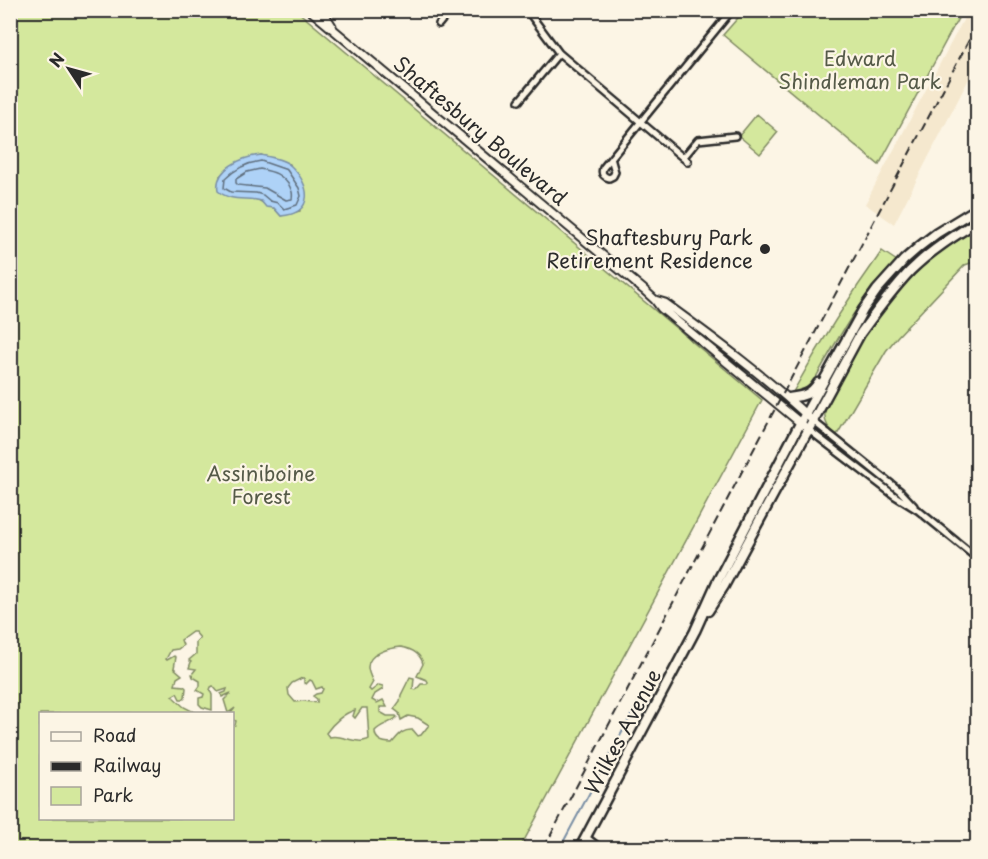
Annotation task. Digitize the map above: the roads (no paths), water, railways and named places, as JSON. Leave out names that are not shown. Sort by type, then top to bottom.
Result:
[{"type":"main road","points":[[789,398],[804,396],[815,388],[868,301],[904,260],[937,233],[978,208]]},
{"type":"main road","name":"Wilkes Avenue","points":[[580,849],[695,632],[724,586],[860,334],[886,298],[911,270],[944,243],[978,221]]},
{"type":"main road","name":"Wilkes Avenue","points":[[695,632],[717,582],[837,355]]},
{"type":"street","name":"Shaftesbury Boulevard","points":[[310,10],[655,300],[661,308],[809,429]]},
{"type":"street","points":[[324,10],[337,33]]},
{"type":"street","points":[[439,24],[450,10]]},
{"type":"street","points":[[527,10],[559,53],[688,162]]},
{"type":"street","points":[[611,158],[732,10]]},
{"type":"street","points":[[519,101],[559,53]]},
{"type":"street","points":[[683,158],[698,140],[735,136]]},
{"type":"street","name":"Shaftesbury Boulevard","points":[[655,300],[665,303],[719,342],[789,398],[813,421]]},
{"type":"street","points":[[813,421],[900,491],[919,511]]},
{"type":"street","points":[[809,429],[978,558]]},
{"type":"street","points":[[586,837],[600,849]]},
{"type":"water","points":[[261,155],[285,162],[298,173],[306,189],[304,204],[300,210],[281,216],[274,208],[266,207],[261,201],[228,197],[218,191],[220,176],[225,170],[238,161]]},
{"type":"waterway","points":[[560,848],[649,682]]},
{"type":"railway","points":[[544,848],[978,23]]},
{"type":"place","name":"Shaftesbury Park Retirement Residence","points":[[765,249]]},
{"type":"park label","name":"Edward Shindleman Park","points":[[860,70]]},
{"type":"park label","name":"Assiniboine Forest","points":[[261,486]]}]
